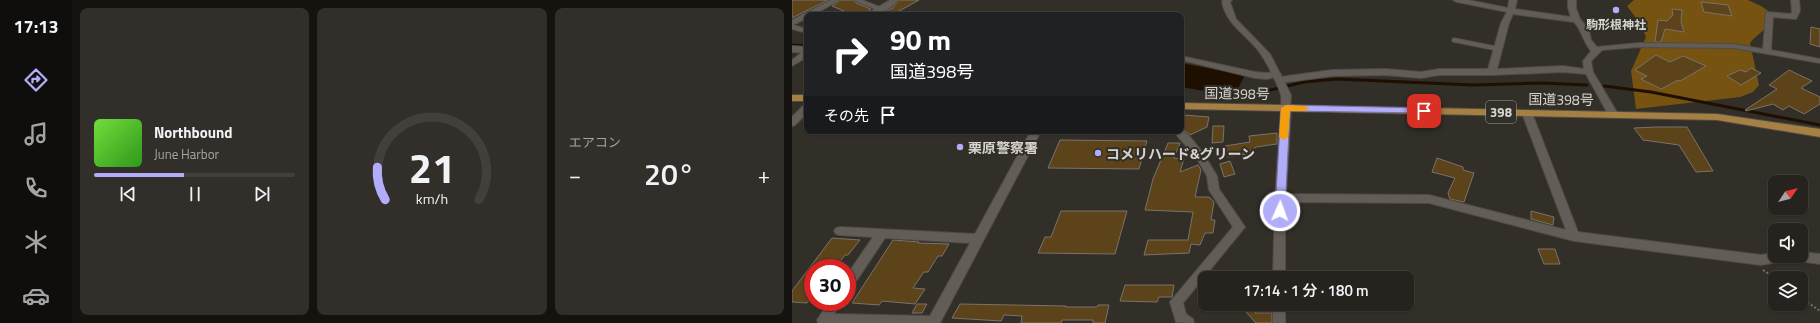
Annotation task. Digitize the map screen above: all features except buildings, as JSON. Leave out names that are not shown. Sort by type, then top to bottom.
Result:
[{"type":"highway","points":[[792,98],[804,98]]},
{"type":"highway","name":"国道398号","points":[[1184,106],[1717,117],[1820,133]]},
{"type":"street","points":[[813,12],[836,0]]},
{"type":"street","points":[[874,12],[894,0]]},
{"type":"street","points":[[1228,0],[1226,2],[1228,11],[1233,20],[1266,54],[1286,95],[1280,198],[1279,271]]},
{"type":"street","points":[[1457,0],[1511,11],[1576,20]]},
{"type":"street","points":[[1492,72],[1505,23],[1511,11],[1513,0]]},
{"type":"street","points":[[1572,0],[1572,8],[1576,20],[1585,30],[1587,41],[1596,51]]},
{"type":"street","points":[[1767,51],[1769,14],[1793,16],[1796,11],[1795,0]]},
{"type":"street","points":[[792,23],[804,17]]},
{"type":"street","points":[[792,27],[804,30]]},
{"type":"street","points":[[1613,114],[1589,72],[1587,61],[1600,48],[1611,46],[1667,44],[1728,45],[1820,61]]},
{"type":"street","points":[[792,49],[804,50]]},
{"type":"street","points":[[792,64],[804,55]]},
{"type":"street","points":[[1184,59],[1279,79],[1332,73],[1386,72],[1420,75],[1439,72],[1547,70],[1589,72]]},
{"type":"street","points":[[792,123],[804,110]]},
{"type":"street","points":[[1527,113],[1562,201],[1574,236]]},
{"type":"street","points":[[830,311],[823,320],[933,322],[1034,134]]},
{"type":"street","points":[[1181,134],[1200,155],[1212,176],[1214,190],[1239,227],[1176,302],[1181,318],[1188,323]]},
{"type":"street","points":[[1280,198],[1430,200],[1574,236],[1761,260],[1768,259]]},
{"type":"street","points":[[840,231],[978,239]]},
{"type":"street","points":[[856,272],[882,234]]},
{"type":"street","points":[[1808,258],[1820,259]]},
{"type":"street","points":[[1279,311],[1279,323]]},
{"type":"lane","points":[[856,0],[880,9]]},
{"type":"lane","points":[[1454,40],[1499,49]]},
{"type":"path","points":[[1808,303],[1820,311]]},
{"type":"shaded area","points":[[1634,0],[1748,0],[1761,6],[1774,15],[1768,26],[1750,43],[1759,85],[1753,92],[1740,97],[1636,109],[1631,71],[1646,37],[1641,25],[1627,6]]},
{"type":"shaded area","points":[[1184,64],[1245,75],[1234,96],[1184,88]]},
{"type":"waterway","points":[[792,45],[804,46]]},
{"type":"waterway","points":[[1235,89],[1259,93],[1304,82],[1337,79],[1473,85],[1542,83],[1587,85]]},
{"type":"waterway","points":[[1604,86],[1651,92],[1820,125]]},
{"type":"slow traffic","points":[[1284,137],[1286,108],[1305,108]]},
{"type":"place","name":"駒形根神社","points":[[1616,10]]},
{"type":"place","name":"栗原警察署","points":[[960,147]]},
{"type":"place","name":"コメリハード&グリーン","points":[[1098,153]]},
{"type":"route","points":[[1280,211],[1286,108],[1424,111]]}]
